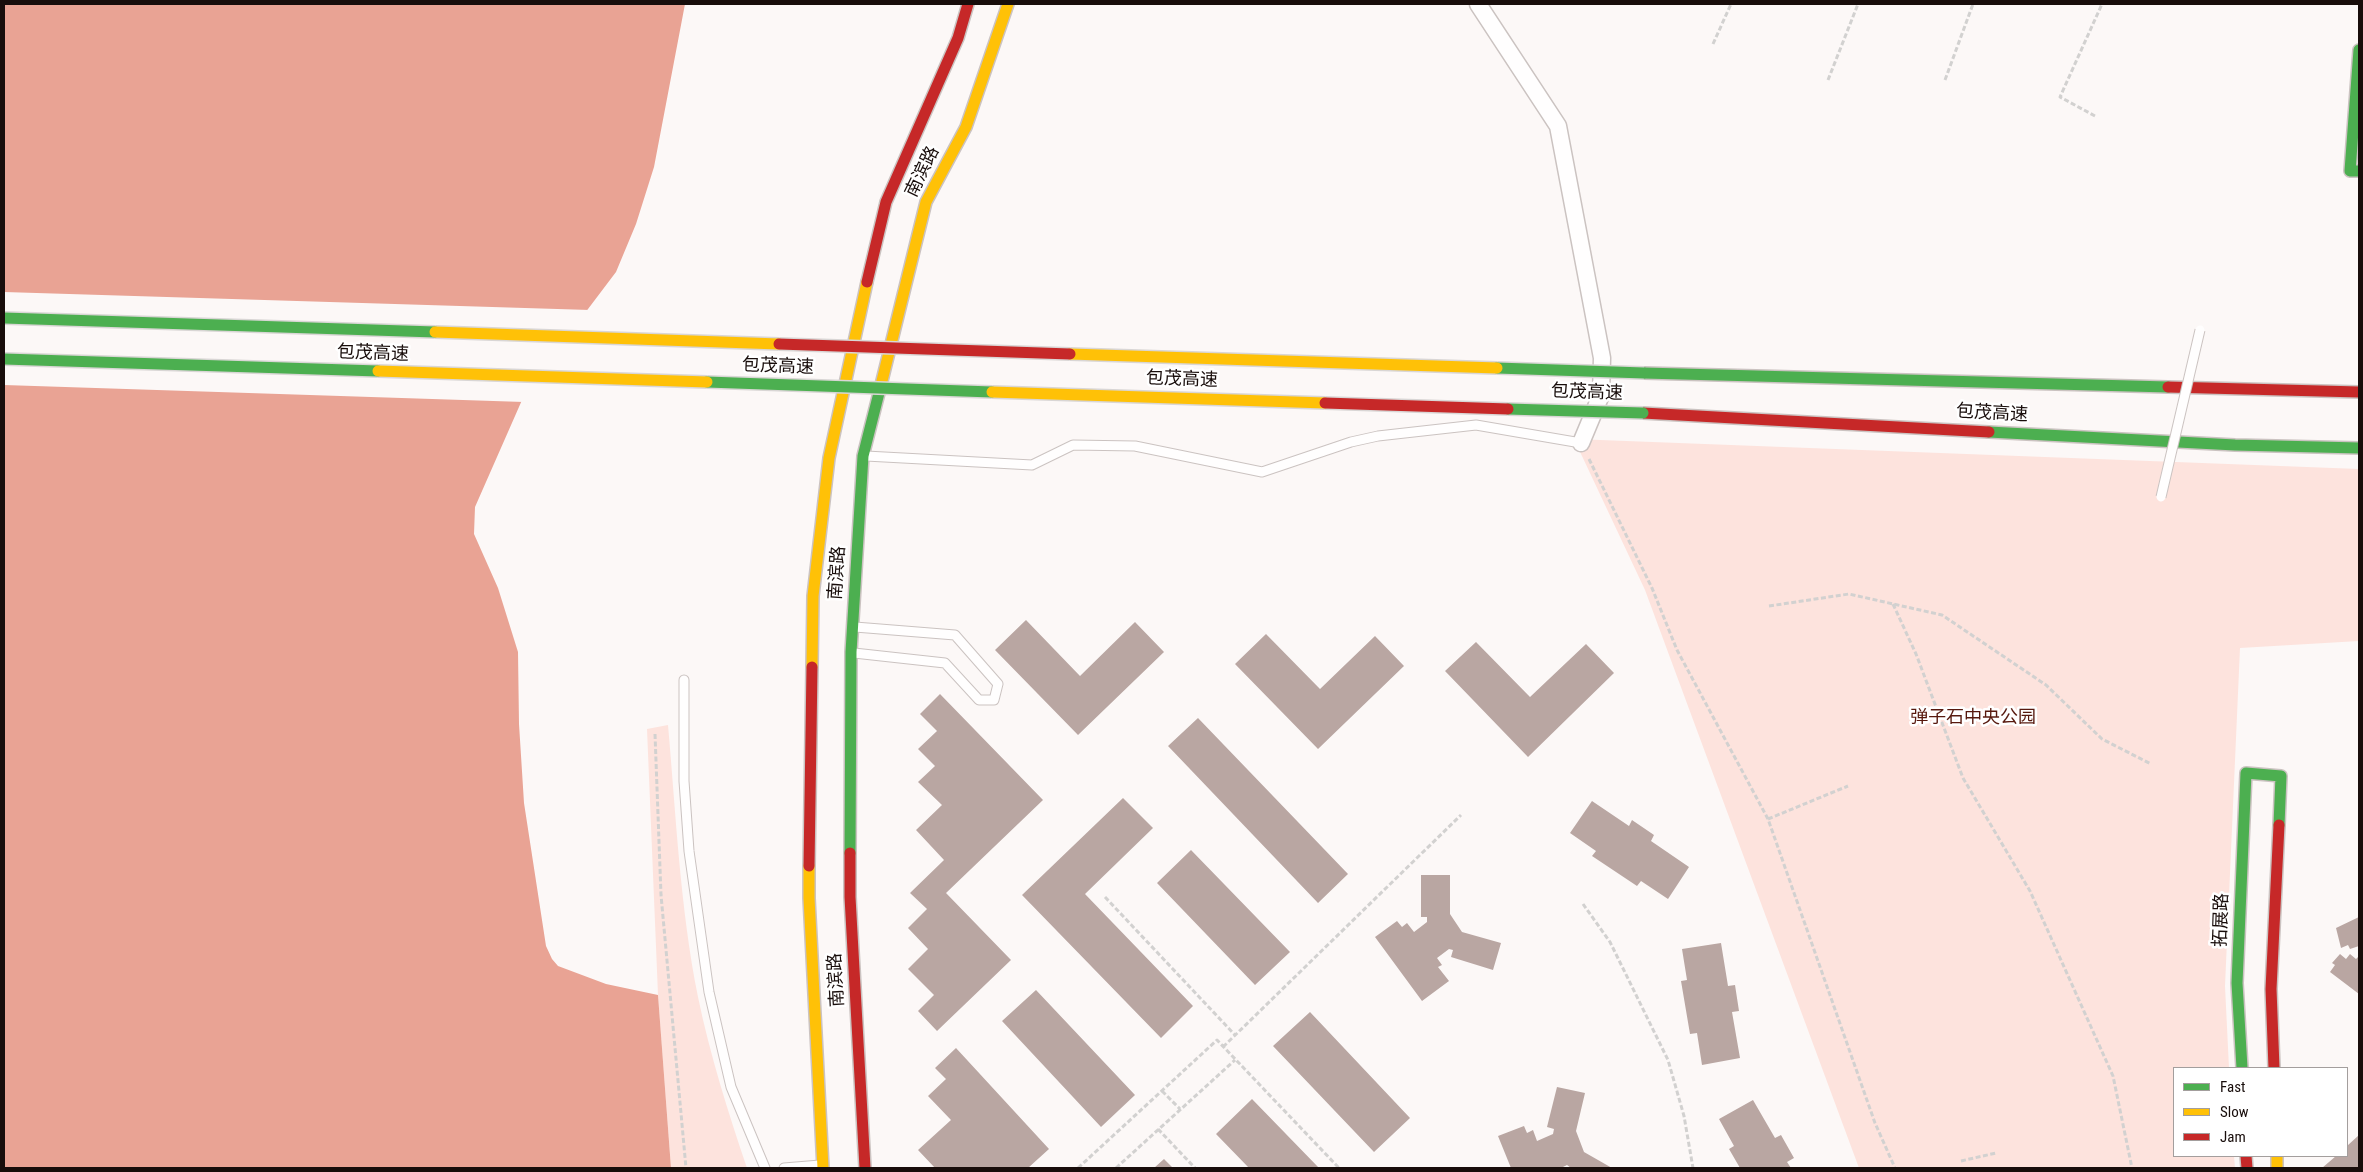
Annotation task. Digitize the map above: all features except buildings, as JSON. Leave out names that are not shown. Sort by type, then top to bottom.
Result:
[{"type":"main road","name":"南滨路","points":[[823,1167],[810,898],[813,596],[824,501],[845,377],[886,202],[958,38],[968,4]]},
{"type":"main road","name":"南滨路","points":[[866,1168],[850,897],[851,652],[863,456],[926,202],[966,127],[1008,4]]},
{"type":"main road","points":[[2359,50],[2350,171],[2359,171]]},
{"type":"main road","name":"包茂高速","points":[[4,318],[1644,373],[2359,392]]},
{"type":"main road","name":"包茂高速","points":[[4,359],[1642,413],[2235,445],[2359,448]]},
{"type":"main road","name":"拓展路","points":[[2242,1067],[2237,983],[2246,773],[2281,776],[2271,989],[2274,1067]]},
{"type":"street","points":[[1478,4],[1558,126],[1602,358],[1601,396],[1581,443]]},
{"type":"lane","points":[[2162,497],[2200,330]]},
{"type":"lane","points":[[863,456],[1032,465],[1074,445],[1135,446],[1262,472],[1369,438],[1476,425],[1581,443]]},
{"type":"lane","points":[[851,652],[945,663],[979,700],[994,700],[998,684],[955,635],[852,627]]},
{"type":"lane","points":[[684,680],[684,781],[689,851],[709,992],[731,1087],[765,1168]]},
{"type":"lane","points":[[784,1168],[823,1167]]},
{"type":"path","points":[[1713,44],[1731,4]]},
{"type":"path","points":[[1828,80],[1858,4]]},
{"type":"path","points":[[1946,80],[1973,4]]},
{"type":"path","points":[[2095,116],[2060,97],[2102,4]]},
{"type":"path","points":[[1581,443],[1652,588],[1677,650],[1768,819],[1874,1123],[1895,1168]]},
{"type":"path","points":[[1769,606],[1849,594],[1942,615],[2046,685],[2102,739],[2151,764]]},
{"type":"path","points":[[1894,604],[1916,654],[1963,778],[2030,891],[2113,1076],[2132,1168]]},
{"type":"path","points":[[655,734],[661,895],[686,1168]]},
{"type":"path","points":[[1768,819],[1848,786]]},
{"type":"path","points":[[1223,1047],[1461,814]]},
{"type":"path","points":[[1105,897],[1236,1035]]},
{"type":"path","points":[[1583,904],[1610,942],[1668,1060],[1684,1116],[1693,1168]]},
{"type":"path","points":[[1078,1168],[1217,1040],[1339,1168]]},
{"type":"path","points":[[1116,1168],[1235,1060]]},
{"type":"path","points":[[1162,1091],[1180,1109]]},
{"type":"path","points":[[1158,1129],[1195,1168]]},
{"type":"path","points":[[1961,1161],[1996,1153]]},
{"type":"green space","name":"弹子石中央公园","points":[[1574,439],[2359,469],[2359,641],[2240,648],[2225,986],[2229,1067],[2173,1067],[2173,1157],[2234,1157],[2235,1168],[1859,1168],[1645,590]]},
{"type":"green space","points":[[668,725],[679,861],[698,997],[726,1105],[747,1168],[671,1168],[658,995],[647,729]]},
{"type":"shaded area","points":[[4,4],[685,4],[654,167],[636,224],[616,272],[526,391],[475,507],[474,534],[498,588],[518,652],[519,724],[524,803],[546,946],[552,959],[558,966],[606,984],[658,995],[671,1168],[4,1168]]},
{"type":"pier","points":[[4,292],[590,310],[528,392],[524,402],[4,385]]},
{"type":"traffic: fast","points":[[2359,50],[2350,171],[2359,171]]},
{"type":"traffic: fast","points":[[4,318],[435,332]]},
{"type":"traffic: fast","points":[[4,359],[378,371]]},
{"type":"traffic: fast","points":[[1497,368],[1644,373]]},
{"type":"traffic: fast","points":[[1644,373],[2168,387]]},
{"type":"traffic: fast","points":[[707,382],[992,392]]},
{"type":"traffic: fast","points":[[850,853],[851,652],[863,456],[880,389]]},
{"type":"traffic: fast","points":[[1508,409],[1643,413]]},
{"type":"traffic: fast","points":[[1989,432],[2235,445],[2359,448]]},
{"type":"traffic: fast","points":[[2242,1067],[2237,983],[2246,773],[2281,776],[2279,825]]},
{"type":"traffic: slow","points":[[880,389],[926,202],[966,127],[1008,4]]},
{"type":"traffic: slow","points":[[812,667],[813,596],[829,458],[867,282]]},
{"type":"traffic: slow","points":[[435,332],[779,344]]},
{"type":"traffic: slow","points":[[1070,354],[1497,368]]},
{"type":"traffic: slow","points":[[378,371],[707,382]]},
{"type":"traffic: slow","points":[[992,392],[1325,403]]},
{"type":"traffic: slow","points":[[809,866],[823,1168]]},
{"type":"traffic: slow","points":[[2277,1157],[2277,1168]]},
{"type":"traffic: jam","points":[[867,282],[886,202],[958,38],[968,4]]},
{"type":"traffic: jam","points":[[779,344],[1070,354]]},
{"type":"traffic: jam","points":[[2168,387],[2359,392]]},
{"type":"traffic: jam","points":[[1325,403],[1508,409]]},
{"type":"traffic: jam","points":[[1643,413],[1989,432]]},
{"type":"traffic: jam","points":[[809,866],[812,667]]},
{"type":"traffic: jam","points":[[2274,1067],[2271,989],[2279,825]]},
{"type":"traffic: jam","points":[[850,853],[850,897],[865,1168]]},
{"type":"traffic: jam","points":[[2246,1157],[2247,1168]]}]
